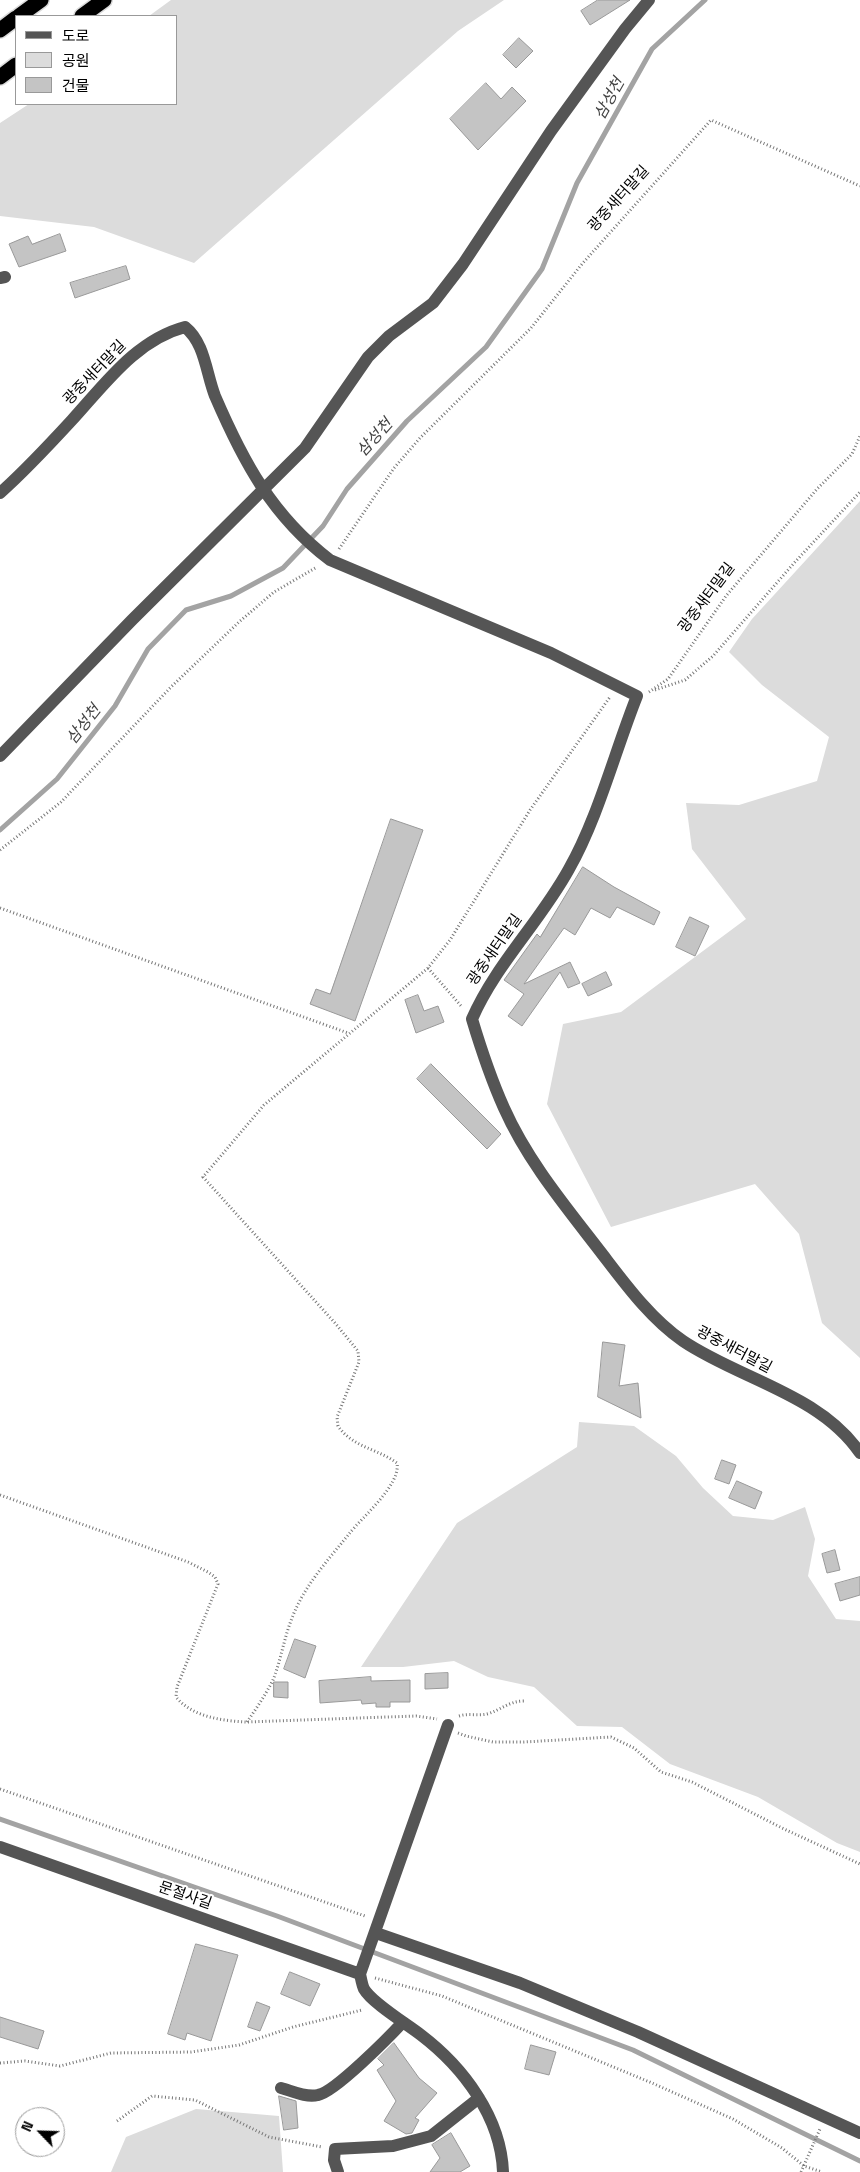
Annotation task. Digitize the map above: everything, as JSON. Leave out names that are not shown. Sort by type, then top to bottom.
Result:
[{"type":"highway","points":[[21,15],[41,0]]},
{"type":"highway","points":[[83,15],[104,0]]},
{"type":"highway","points":[[0,30],[15,19]]},
{"type":"highway","points":[[0,77],[15,66]]},
{"type":"street","points":[[0,756],[132,620],[264,492],[305,448],[368,357],[388,336],[433,303],[463,264],[551,131],[625,29],[649,0]]},
{"type":"street","name":"광중새터말길","points":[[0,493],[32,463],[116,371],[142,348],[167,332],[185,327],[195,336],[213,391],[234,441],[264,492],[317,550],[330,560],[551,653],[637,696],[596,808],[569,869],[483,993],[472,1019],[504,1108],[529,1155],[555,1193],[648,1309],[681,1340],[711,1358],[818,1412],[860,1453]]},
{"type":"street","points":[[446,1723],[377,1932],[362,1970],[364,1989],[380,2005],[447,2056],[479,2098],[502,2151],[503,2172]]},
{"type":"street","name":"문절사길","points":[[0,1848],[362,1970]]},
{"type":"street","points":[[377,1932],[520,1984],[584,2010],[860,2133]]},
{"type":"street","points":[[281,2088],[302,2094],[319,2095],[359,2066],[404,2022]]},
{"type":"street","points":[[338,2172],[334,2160],[335,2149],[393,2146],[431,2136],[479,2098]]},
{"type":"path","name":"광중새터말길","points":[[330,560],[394,468],[420,438],[531,328],[582,264],[711,120],[860,186]]},
{"type":"path","name":"광중새터말길","points":[[637,696],[652,691],[668,679],[726,596],[817,489],[852,454],[860,436]]},
{"type":"path","points":[[652,691],[685,680],[713,656],[795,562],[860,492]]},
{"type":"path","points":[[0,850],[61,802],[171,687],[239,622],[274,592],[330,560]]},
{"type":"path","points":[[247,1722],[272,1681],[292,1618],[308,1586],[359,1520],[386,1492],[394,1480],[398,1468],[397,1463],[388,1457],[353,1442],[338,1426],[337,1417],[359,1362],[358,1351],[203,1177],[264,1106],[348,1033],[428,968],[450,940],[530,810],[618,686]]},
{"type":"path","points":[[0,908],[348,1033]]},
{"type":"path","points":[[428,968],[449,989],[472,1019]]},
{"type":"path","points":[[0,1495],[188,1562],[215,1577],[218,1584],[213,1600],[177,1687],[176,1697],[181,1703],[202,1714],[225,1721],[247,1722],[416,1716],[446,1723],[466,1736],[493,1742],[611,1737],[634,1748],[661,1772],[692,1782],[782,1828],[860,1864]]},
{"type":"path","points":[[446,1723],[466,1714],[485,1715],[514,1701],[524,1701]]},
{"type":"path","points":[[0,1789],[377,1932]]},
{"type":"path","points":[[362,1970],[442,1996],[652,2083],[733,2119],[805,2164],[822,2172]]},
{"type":"path","points":[[0,2063],[25,2061],[60,2066],[111,2053],[191,2052],[239,2045],[293,2027],[328,2020],[380,2005]]},
{"type":"path","points":[[117,2121],[152,2096],[195,2100],[269,2137],[335,2149]]},
{"type":"path","points":[[801,2172],[821,2128]]},
{"type":"green space","points":[[171,0],[504,0],[458,31],[194,263],[94,227],[0,216],[0,123],[27,105],[178,105],[178,15],[150,15]]},
{"type":"green space","points":[[860,501],[860,1358],[822,1323],[799,1234],[755,1184],[611,1227],[547,1104],[563,1024],[621,1012],[746,919],[692,849],[686,803],[739,805],[817,781],[829,737],[762,685],[729,652],[752,619]]},
{"type":"green space","points":[[579,1422],[634,1426],[676,1456],[703,1488],[733,1516],[773,1520],[805,1507],[815,1539],[808,1576],[836,1619],[860,1621],[860,1852],[837,1843],[758,1797],[670,1764],[622,1727],[577,1726],[534,1687],[488,1677],[454,1661],[403,1667],[361,1667],[457,1523],[577,1447]]},
{"type":"green space","points":[[196,2109],[279,2116],[283,2172],[111,2172],[126,2137]]},
{"type":"building","points":[[598,0],[630,0],[590,25],[581,11]]},
{"type":"building","points":[[519,38],[533,51],[516,68],[503,55]]},
{"type":"building","points":[[486,83],[501,99],[512,87],[526,101],[478,150],[450,119]]},
{"type":"building","points":[[60,234],[66,251],[19,267],[9,244],[28,236],[32,244]]},
{"type":"building","points":[[126,266],[130,279],[75,298],[70,283]]},
{"type":"building","points":[[391,819],[423,830],[355,1021],[310,1004],[316,989],[330,994]]},
{"type":"building","points":[[583,867],[614,887],[660,912],[654,925],[617,907],[610,918],[591,908],[575,935],[564,928],[524,984],[570,962],[580,983],[568,988],[560,972],[522,1026],[508,1016],[524,994],[504,980],[537,934],[540,937]]},
{"type":"building","points":[[690,917],[709,926],[695,956],[676,947]]},
{"type":"building","points":[[606,972],[612,985],[588,996],[582,984]]},
{"type":"building","points":[[418,995],[424,1011],[438,1006],[444,1022],[416,1033],[405,1000]]},
{"type":"building","points":[[431,1064],[501,1134],[487,1149],[417,1079]]},
{"type":"building","points":[[603,1342],[625,1345],[619,1386],[638,1383],[641,1418],[598,1397]]},
{"type":"building","points":[[722,1460],[736,1465],[729,1484],[715,1479]]},
{"type":"building","points":[[737,1481],[762,1492],[755,1509],[729,1498]]},
{"type":"building","points":[[835,1550],[840,1570],[827,1573],[822,1554]]},
{"type":"building","points":[[860,1577],[860,1595],[840,1601],[835,1584]]},
{"type":"building","points":[[295,1639],[316,1646],[305,1678],[284,1669]]},
{"type":"building","points":[[448,1673],[448,1688],[425,1689],[425,1674]]},
{"type":"building","points":[[371,1677],[371,1681],[410,1680],[410,1702],[390,1702],[390,1707],[376,1707],[376,1703],[362,1704],[361,1700],[320,1703],[319,1681]]},
{"type":"building","points":[[274,1682],[288,1682],[288,1698],[274,1697]]},
{"type":"building","points":[[196,1944],[238,1955],[211,2041],[187,2033],[185,2040],[168,2034]]},
{"type":"building","points":[[290,1972],[320,1984],[310,2006],[281,1994]]},
{"type":"building","points":[[257,2002],[270,2007],[260,2031],[248,2027]]},
{"type":"building","points":[[0,2017],[44,2031],[38,2049],[0,2037]]},
{"type":"building","points":[[394,2043],[419,2078],[437,2093],[415,2118],[419,2120],[412,2133],[406,2134],[384,2121],[396,2101],[377,2070],[384,2065],[378,2059]]},
{"type":"building","points":[[531,2045],[556,2052],[549,2075],[525,2069]]},
{"type":"building","points":[[279,2096],[296,2101],[298,2128],[284,2130]]},
{"type":"building","points":[[451,2133],[470,2166],[460,2172],[430,2172],[440,2158],[432,2145]]},
{"type":"waterway","name":"삼성천","points":[[0,830],[57,779],[115,706],[148,649],[186,610],[231,596],[283,568],[323,526],[347,489],[407,421],[486,347],[542,269],[577,183],[652,49],[705,0]]},
{"type":"waterway","points":[[0,1819],[277,1916],[633,2050],[860,2161]]}]
